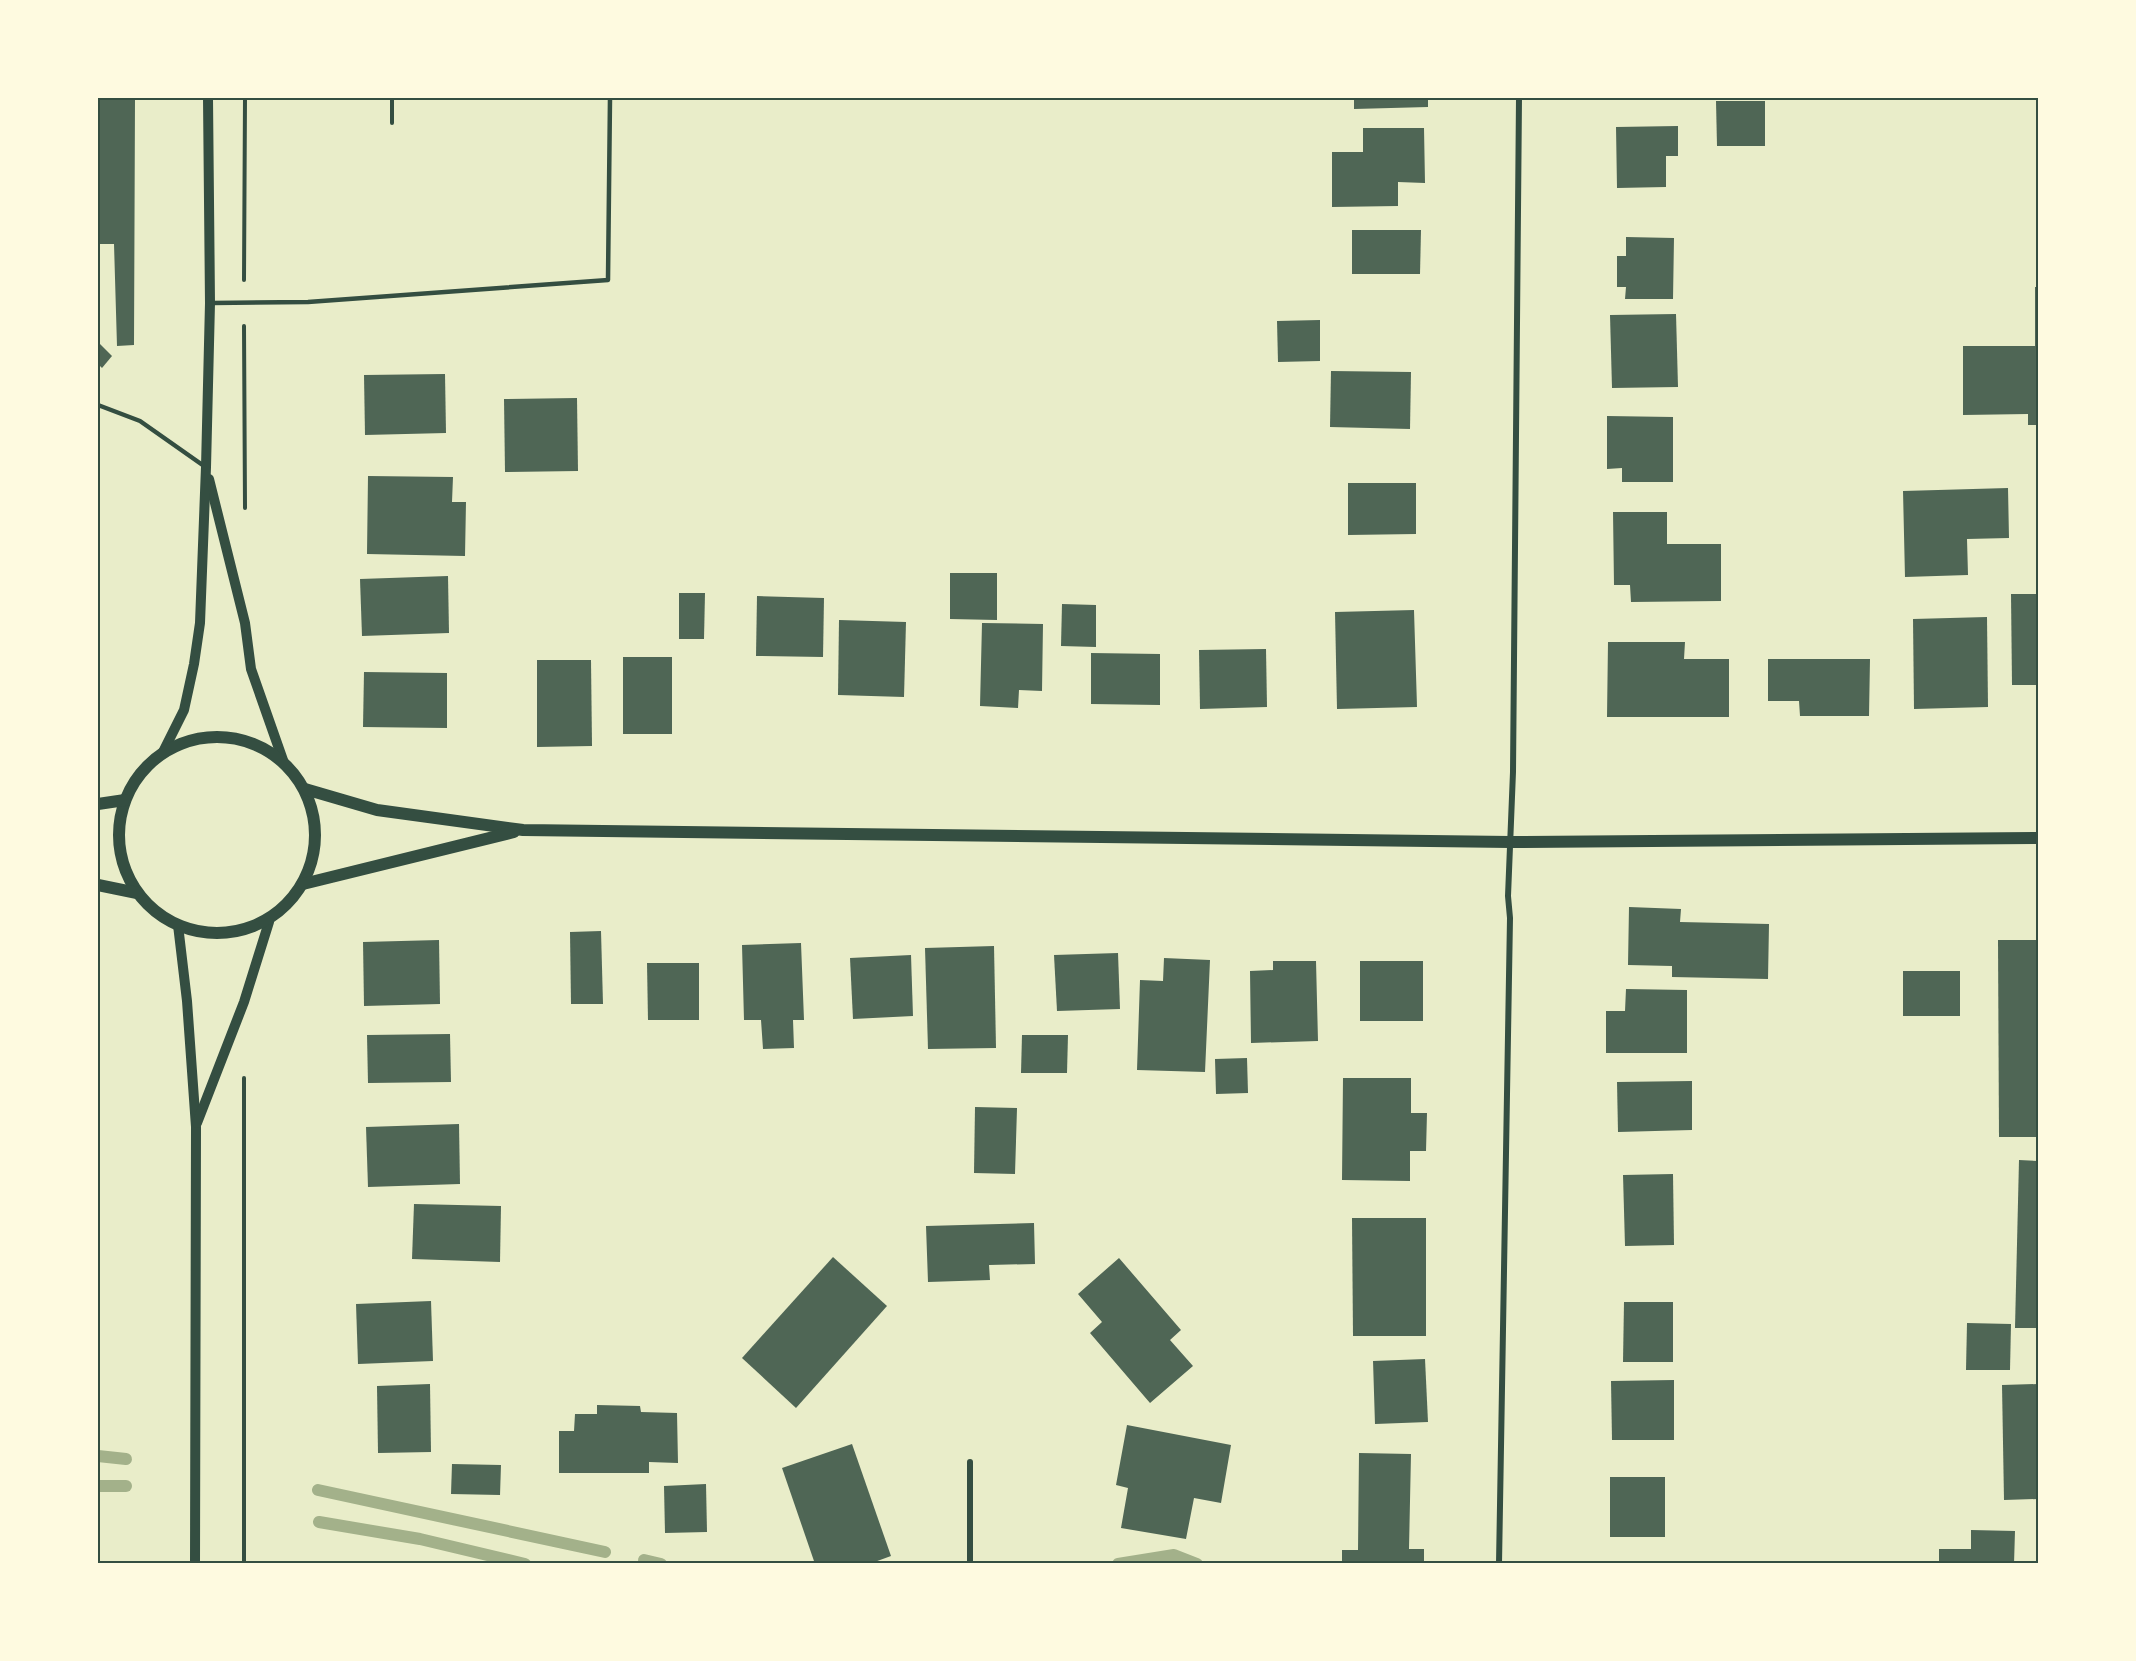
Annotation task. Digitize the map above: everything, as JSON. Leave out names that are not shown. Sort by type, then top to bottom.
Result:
[{"type":"main road","points":[[227,736],[258,744],[284,763],[305,789],[315,820],[315,831],[314,853],[303,884],[282,910],[269,922],[222,934],[189,930],[160,916],[137,893],[122,864],[118,832],[124,800],[141,772],[162,752],[195,738],[227,736]]},
{"type":"main road","points":[[305,789],[377,810],[522,830],[1510,842],[2038,838]]},
{"type":"main road","points":[[98,804],[124,800]]},
{"type":"main road","points":[[303,884],[522,830]]},
{"type":"main road","points":[[98,885],[137,893]]},
{"type":"street","points":[[162,752],[183,710],[194,664],[200,623],[210,303],[208,98]]},
{"type":"street","points":[[1499,1563],[1513,772],[1519,98]]},
{"type":"street","points":[[206,467],[245,623],[251,669],[284,763]]},
{"type":"street","points":[[196,1126],[244,1002],[269,922]]},
{"type":"street","points":[[178,925],[187,1000],[196,1126],[195,1563]]},
{"type":"street","points":[[970,1462],[970,1563]]},
{"type":"lane","points":[[210,303],[308,302],[608,280],[610,98]]},
{"type":"lane","points":[[98,405],[140,421],[206,467]]},
{"type":"path","points":[[245,98],[245,517]]},
{"type":"path","points":[[392,98],[392,123]]},
{"type":"path","points":[[244,1074],[244,1563]]},
{"type":"building","points":[[98,98],[135,98],[134,345],[117,346],[114,244],[98,244]]},
{"type":"building","points":[[1354,98],[1428,98],[1428,107],[1354,109]]},
{"type":"building","points":[[1716,101],[1765,101],[1765,146],[1717,146]]},
{"type":"building","points":[[1678,126],[1678,156],[1666,156],[1666,187],[1617,188],[1616,127]]},
{"type":"building","points":[[1363,128],[1424,128],[1425,183],[1398,182],[1398,206],[1332,207],[1332,152],[1363,152]]},
{"type":"building","points":[[1352,230],[1421,230],[1420,274],[1352,274]]},
{"type":"building","points":[[1626,237],[1674,238],[1673,299],[1625,299],[1626,287],[1617,287],[1617,256],[1626,256]]},
{"type":"building","points":[[2035,287],[2038,287],[2038,425],[2028,425],[2028,414],[1963,415],[1963,346],[2035,346]]},
{"type":"building","points":[[1676,314],[1678,387],[1612,388],[1610,315]]},
{"type":"building","points":[[1320,320],[1320,361],[1278,362],[1277,321]]},
{"type":"building","points":[[98,342],[112,356],[102,368],[98,364]]},
{"type":"building","points":[[1331,371],[1411,372],[1410,429],[1330,427]]},
{"type":"building","points":[[445,374],[446,433],[365,435],[364,375]]},
{"type":"building","points":[[577,398],[578,471],[505,472],[504,399]]},
{"type":"building","points":[[1607,416],[1673,417],[1673,482],[1622,482],[1622,468],[1607,469]]},
{"type":"building","points":[[368,476],[453,477],[452,502],[466,502],[465,556],[367,554]]},
{"type":"building","points":[[1348,483],[1416,483],[1416,534],[1348,535]]},
{"type":"building","points":[[2008,488],[2009,538],[1967,539],[1968,575],[1905,577],[1903,491]]},
{"type":"building","points":[[1613,512],[1667,512],[1667,544],[1721,544],[1721,601],[1631,602],[1630,585],[1614,585]]},
{"type":"building","points":[[950,573],[997,573],[997,620],[950,619]]},
{"type":"building","points":[[448,576],[449,633],[362,636],[360,579]]},
{"type":"building","points":[[679,593],[705,593],[704,639],[679,639]]},
{"type":"building","points":[[2011,594],[2038,594],[2038,685],[2012,685]]},
{"type":"building","points":[[757,596],[824,598],[823,657],[756,656]]},
{"type":"building","points":[[1062,604],[1096,605],[1096,647],[1061,646]]},
{"type":"building","points":[[1414,610],[1417,707],[1337,709],[1335,612]]},
{"type":"building","points":[[1987,617],[1988,707],[1914,709],[1913,619]]},
{"type":"building","points":[[839,620],[906,622],[904,697],[838,695]]},
{"type":"building","points":[[982,623],[1043,624],[1042,691],[1019,690],[1018,708],[980,706]]},
{"type":"building","points":[[1608,642],[1685,642],[1684,659],[1729,659],[1729,717],[1607,717]]},
{"type":"building","points":[[1266,649],[1267,707],[1200,709],[1199,650]]},
{"type":"building","points":[[1091,653],[1160,654],[1160,705],[1091,704]]},
{"type":"building","points":[[623,657],[672,657],[672,734],[623,734]]},
{"type":"building","points":[[1768,659],[1870,659],[1869,716],[1800,716],[1799,701],[1768,701]]},
{"type":"building","points":[[537,660],[591,660],[592,746],[537,747]]},
{"type":"building","points":[[364,672],[447,673],[447,728],[363,727]]},
{"type":"building","points":[[1629,907],[1681,909],[1680,922],[1769,924],[1768,979],[1672,977],[1672,966],[1628,965]]},
{"type":"building","points":[[601,931],[603,1004],[571,1004],[570,932]]},
{"type":"building","points":[[439,940],[440,1004],[364,1006],[363,942]]},
{"type":"building","points":[[1998,940],[2038,940],[2038,1137],[1999,1137]]},
{"type":"building","points":[[801,943],[804,1020],[793,1020],[794,1048],[763,1049],[761,1020],[744,1020],[742,945]]},
{"type":"building","points":[[994,946],[996,1048],[928,1049],[925,948]]},
{"type":"building","points":[[1118,953],[1120,1009],[1057,1011],[1054,955]]},
{"type":"building","points":[[911,955],[913,1016],[853,1019],[850,958]]},
{"type":"building","points":[[1164,958],[1210,960],[1205,1072],[1137,1070],[1140,980],[1163,981]]},
{"type":"building","points":[[1273,961],[1316,961],[1318,1041],[1251,1043],[1250,971],[1273,970]]},
{"type":"building","points":[[1360,961],[1423,961],[1423,1021],[1360,1021]]},
{"type":"building","points":[[647,963],[699,963],[699,1020],[648,1020]]},
{"type":"building","points":[[1903,971],[1960,971],[1960,1016],[1903,1016]]},
{"type":"building","points":[[1626,989],[1687,990],[1687,1053],[1606,1053],[1606,1011],[1625,1011]]},
{"type":"building","points":[[450,1034],[451,1082],[368,1083],[367,1035]]},
{"type":"building","points":[[1022,1035],[1068,1035],[1067,1073],[1021,1073]]},
{"type":"building","points":[[1247,1058],[1248,1093],[1216,1094],[1215,1059]]},
{"type":"building","points":[[1343,1078],[1411,1078],[1411,1113],[1427,1113],[1426,1151],[1410,1151],[1410,1181],[1342,1180]]},
{"type":"building","points":[[1692,1081],[1692,1130],[1618,1132],[1617,1082]]},
{"type":"building","points":[[975,1107],[1017,1108],[1015,1174],[974,1173]]},
{"type":"building","points":[[459,1124],[460,1184],[368,1187],[366,1127]]},
{"type":"building","points":[[2019,1160],[2038,1161],[2038,1328],[2015,1328]]},
{"type":"building","points":[[1673,1174],[1674,1245],[1625,1246],[1623,1175]]},
{"type":"building","points":[[414,1204],[501,1206],[500,1262],[412,1259]]},
{"type":"building","points":[[1352,1218],[1426,1218],[1426,1336],[1353,1336]]},
{"type":"building","points":[[1034,1223],[1035,1264],[989,1265],[990,1280],[928,1282],[926,1226]]},
{"type":"building","points":[[833,1257],[887,1306],[796,1408],[742,1358]]},
{"type":"building","points":[[1119,1258],[1181,1330],[1170,1340],[1193,1366],[1150,1403],[1090,1333],[1102,1322],[1078,1294]]},
{"type":"building","points":[[431,1301],[433,1361],[358,1364],[356,1304]]},
{"type":"building","points":[[1624,1302],[1673,1302],[1673,1362],[1623,1362]]},
{"type":"building","points":[[1967,1323],[2011,1324],[2010,1370],[1966,1370]]},
{"type":"building","points":[[1425,1359],[1428,1422],[1375,1424],[1373,1361]]},
{"type":"building","points":[[1674,1380],[1674,1440],[1612,1440],[1611,1381]]},
{"type":"building","points":[[430,1384],[431,1452],[378,1453],[377,1386]]},
{"type":"building","points":[[2038,1384],[2038,1499],[2004,1500],[2002,1385]]},
{"type":"building","points":[[597,1405],[640,1406],[641,1412],[677,1413],[678,1463],[649,1462],[649,1473],[559,1473],[559,1431],[574,1431],[575,1414],[597,1414]]},
{"type":"building","points":[[1127,1425],[1231,1445],[1221,1503],[1194,1498],[1186,1539],[1121,1528],[1128,1488],[1116,1485]]},
{"type":"building","points":[[852,1444],[891,1556],[869,1564],[815,1564],[782,1468]]},
{"type":"building","points":[[1359,1453],[1411,1454],[1409,1549],[1424,1549],[1424,1564],[1342,1564],[1342,1550],[1358,1550]]},
{"type":"building","points":[[452,1464],[501,1465],[500,1495],[451,1494]]},
{"type":"building","points":[[1610,1477],[1665,1477],[1665,1537],[1610,1537]]},
{"type":"building","points":[[706,1484],[707,1532],[665,1533],[664,1486]]},
{"type":"building","points":[[1971,1530],[2015,1531],[2014,1564],[1939,1564],[1939,1549],[1971,1549]]},
{"type":"waterway","points":[[98,1456],[126,1459]]},
{"type":"waterway","points":[[98,1486],[126,1486]]},
{"type":"waterway","points":[[318,1490],[605,1552]]},
{"type":"waterway","points":[[319,1522],[420,1539],[525,1564]]},
{"type":"waterway","points":[[1118,1564],[1174,1555],[1197,1564]]},
{"type":"waterway","points":[[644,1560],[661,1564]]}]
